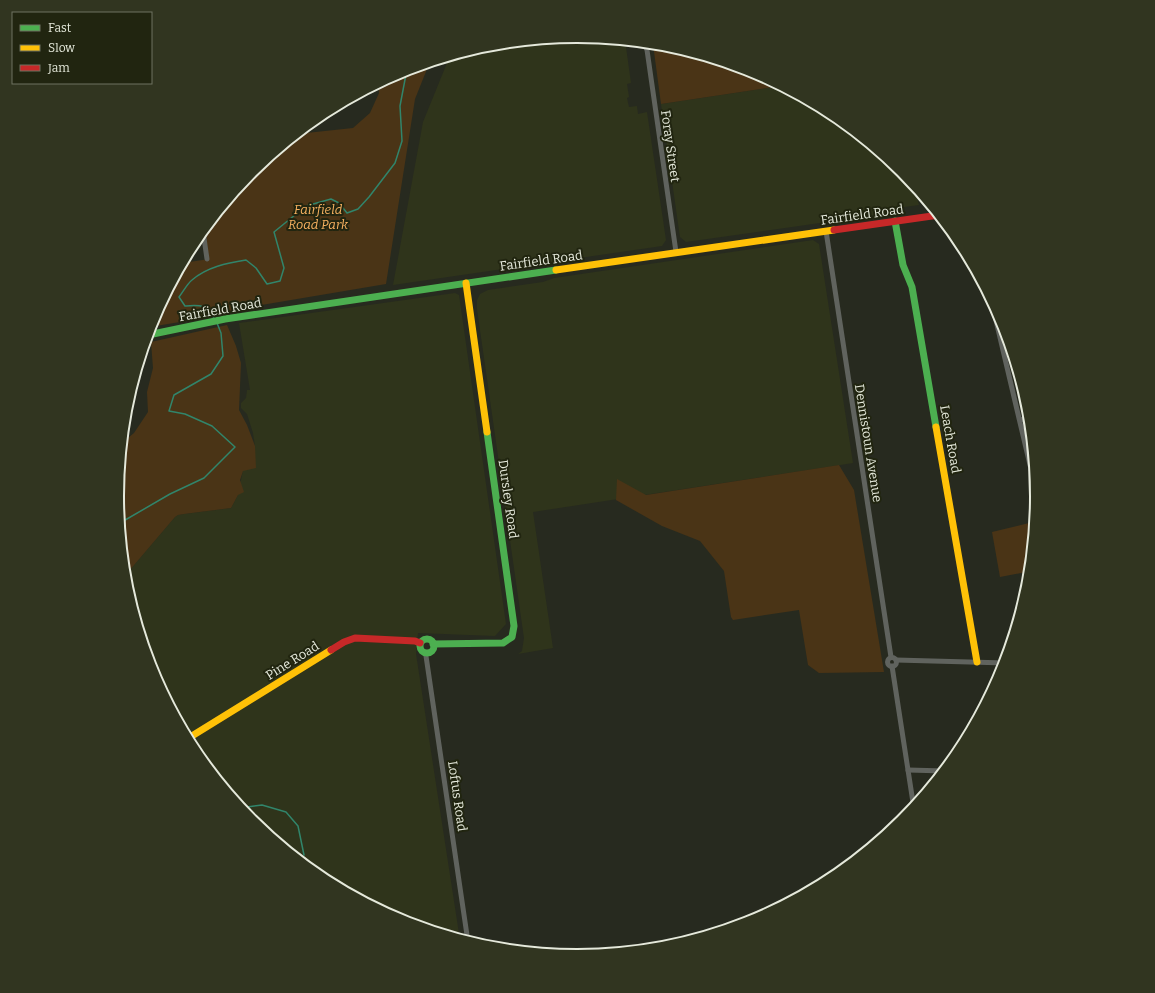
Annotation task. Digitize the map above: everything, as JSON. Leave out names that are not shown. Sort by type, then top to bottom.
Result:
[{"type":"street","name":"Foray Street","points":[[646,49],[676,252]]},
{"type":"street","name":"Fairfield Road","points":[[155,334],[200,324],[322,304],[933,216]]},
{"type":"street","name":"Leach Road","points":[[895,221],[903,265],[914,296],[977,662]]},
{"type":"street","name":"Dennistoun Avenue","points":[[826,231],[894,658]]},
{"type":"street","points":[[204,239],[207,259]]},
{"type":"street","name":"Dursley Road","points":[[434,644],[503,644],[512,637],[514,626],[466,284]]},
{"type":"street","points":[[998,328],[1029,461]]},
{"type":"street","points":[[1020,420],[1024,419]]},
{"type":"street","name":"Pine Road","points":[[193,736],[344,642],[355,638],[415,641],[420,643]]},
{"type":"street","points":[[427,639],[431,640],[434,644],[432,650],[426,653],[421,649],[420,643],[427,639]]},
{"type":"street","name":"Loftus Road","points":[[426,653],[467,936]]},
{"type":"street","points":[[913,801],[892,666],[896,664],[894,658],[999,663]]},
{"type":"street","points":[[908,770],[939,771]]},
{"type":"shaded area","points":[[578,43],[625,46],[631,83],[627,84],[629,97],[627,98],[629,107],[637,106],[638,114],[647,112],[666,240],[662,246],[393,285],[423,122],[447,63],[460,58],[489,52],[548,44]]},
{"type":"shaded area","points":[[772,87],[829,119],[854,137],[898,176],[919,198],[917,198],[919,205],[875,211],[876,215],[686,242],[680,237],[661,104]]},
{"type":"shaded area","points":[[813,240],[819,244],[853,463],[533,512],[553,648],[518,654],[522,651],[524,638],[477,309],[477,300],[480,294],[488,290],[543,282],[554,278]]},
{"type":"shaded area","points":[[455,293],[459,295],[506,624],[495,636],[418,633],[416,654],[459,935],[404,915],[351,889],[326,874],[278,837],[237,796],[200,748],[171,697],[148,642],[139,614],[130,569],[178,515],[231,508],[238,495],[243,470],[255,446],[253,433],[247,414],[241,408],[241,403],[246,398],[247,390],[250,390],[239,323]]},
{"type":"green space","points":[[654,50],[695,58],[723,67],[772,87],[661,104]]},
{"type":"green space","name":"Fairfield Road Park","points":[[427,69],[415,99],[386,284],[243,308],[227,314],[158,326],[171,296],[190,262],[209,259],[206,237],[237,197],[278,156],[307,133],[353,128],[370,113],[379,93],[379,89]]},
{"type":"green space","points":[[227,325],[241,363],[239,410],[247,425],[255,446],[256,468],[243,471],[240,480],[244,492],[238,495],[231,508],[178,515],[130,569],[125,526],[125,467],[128,438],[134,433],[148,412],[147,392],[153,368],[152,342]]},
{"type":"green space","points":[[839,465],[854,490],[884,672],[819,673],[808,665],[799,610],[733,620],[731,617],[724,571],[700,541],[662,526],[616,500],[617,479],[646,495]]},
{"type":"green space","points":[[1030,523],[1024,572],[1000,577],[992,532]]},
{"type":"waterway","points":[[214,318],[212,313],[202,306],[185,306],[179,297],[192,280],[211,269],[225,264],[246,260],[256,268],[267,284],[280,281],[284,268],[274,232],[306,206],[331,199],[339,203],[347,213],[358,209],[369,197],[395,163],[402,141],[400,106],[405,77]]},
{"type":"waterway","points":[[125,520],[170,494],[204,478],[235,447],[212,426],[185,414],[169,411],[174,395],[211,374],[223,356],[221,333],[217,323]]},
{"type":"waterway","points":[[247,807],[262,805],[286,812],[298,826],[304,855]]},
{"type":"traffic: fast","points":[[895,221],[903,265],[912,287],[936,427]]},
{"type":"traffic: fast","points":[[155,334],[225,319],[556,270]]},
{"type":"traffic: fast","points":[[433,644],[503,643],[512,637],[514,626],[487,432]]},
{"type":"traffic: fast","points":[[427,639],[432,641],[434,646],[432,651],[427,653],[422,651],[420,646],[422,641],[427,639]]},
{"type":"traffic: slow","points":[[556,270],[834,230]]},
{"type":"traffic: slow","points":[[466,283],[487,432]]},
{"type":"traffic: slow","points":[[936,427],[977,662]]},
{"type":"traffic: slow","points":[[193,736],[331,650]]},
{"type":"traffic: jam","points":[[834,230],[934,216]]},
{"type":"traffic: jam","points":[[331,650],[344,642],[355,638],[415,641],[420,643]]}]
